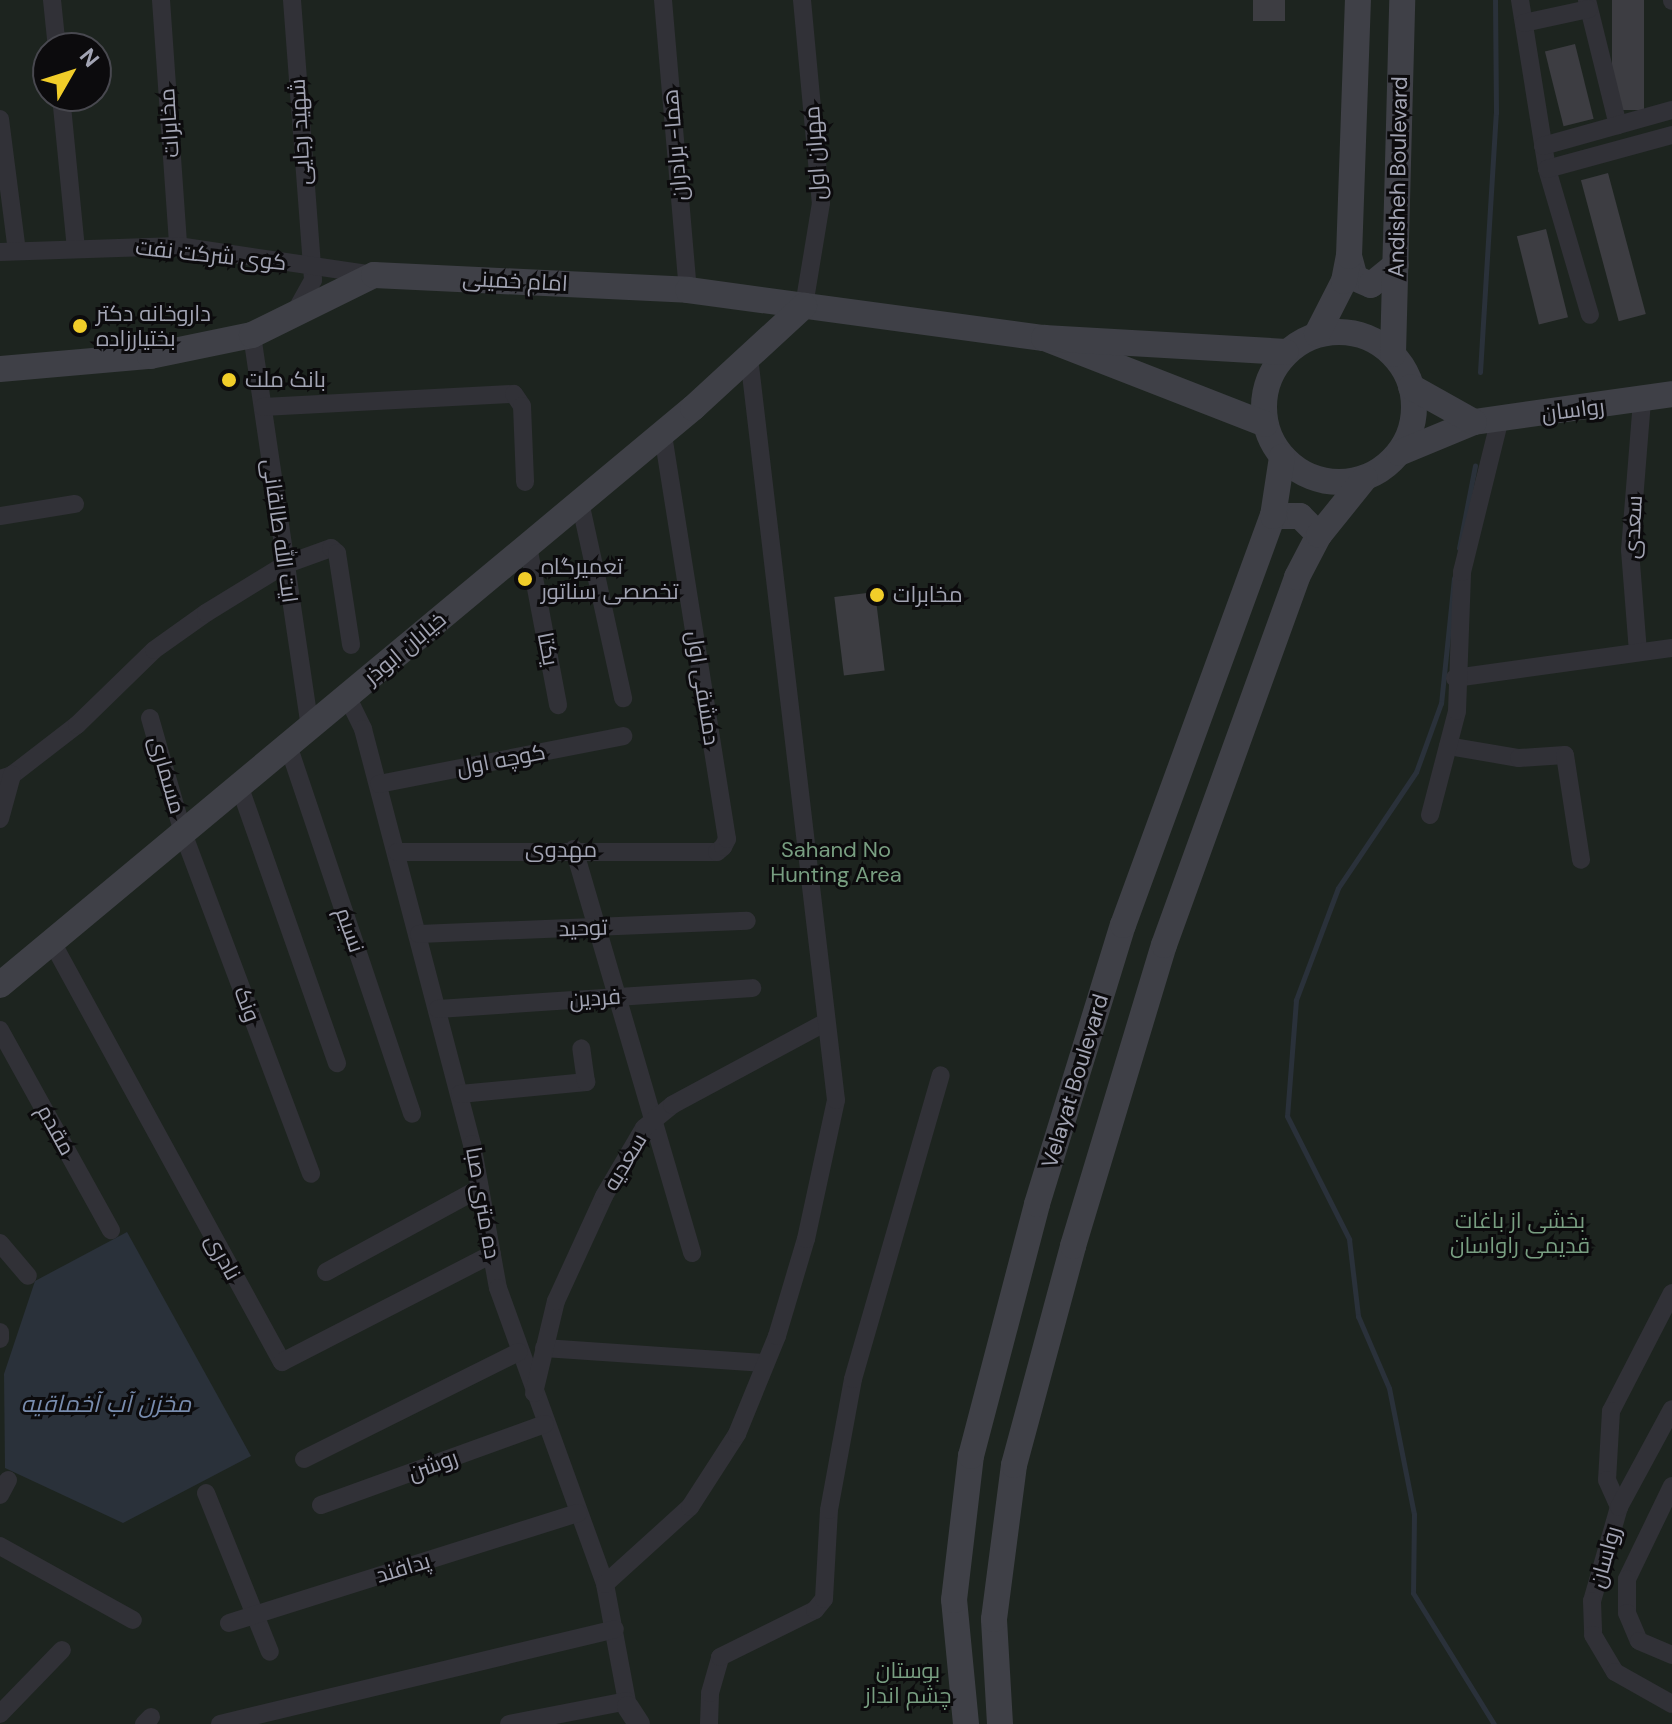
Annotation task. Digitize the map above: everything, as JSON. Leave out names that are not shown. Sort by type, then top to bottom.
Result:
[{"type":"main road","name":"Andisheh Boulevard","points":[[1317,334],[1344,281],[1349,256],[1358,0]]},
{"type":"main road","name":"Andisheh Boulevard","points":[[1393,354],[1402,0]]},
{"type":"main road","points":[[1349,256],[1355,278],[1371,285],[1396,265]]},
{"type":"main road","name":"امام خمینی","points":[[0,369],[150,356],[252,335],[374,275],[688,290],[1044,338]]},
{"type":"main road","name":"خیابان ابوذر","points":[[0,985],[663,433],[804,306]]},
{"type":"main road","points":[[1317,334],[1357,334],[1393,354],[1411,387],[1414,410],[1399,453],[1365,478],[1320,480],[1282,457],[1265,424],[1263,398],[1271,373],[1286,352],[1317,334]]},
{"type":"main road","points":[[1044,338],[1286,352]]},
{"type":"main road","points":[[1044,338],[1265,424]]},
{"type":"main road","points":[[1411,387],[1487,421]]},
{"type":"main road","name":"رواسان","points":[[1399,453],[1487,421],[1642,401],[1672,394]]},
{"type":"main road","name":"Velayat Boulevard","points":[[966,1724],[954,1600],[971,1456],[1037,1204],[1123,925],[1273,516],[1282,457]]},
{"type":"main road","name":"Velayat Boulevard","points":[[1000,1724],[994,1619],[1022,1436],[1164,945],[1297,577],[1319,535],[1365,478]]},
{"type":"main road","points":[[1273,516],[1300,516],[1319,535]]},
{"type":"street","points":[[52,0],[55,32]]},
{"type":"street","name":"مخابرات","points":[[161,0],[178,246]]},
{"type":"street","name":"شهید رجایی","points":[[292,0],[312,289],[294,312]]},
{"type":"street","name":"هما- برادران","points":[[663,0],[688,290]]},
{"type":"street","name":"مهران اول","points":[[802,0],[821,203],[804,306]]},
{"type":"street","points":[[1520,0],[1547,169],[1590,315]]},
{"type":"street","points":[[1524,23],[1588,4],[1618,125]]},
{"type":"street","points":[[1543,146],[1672,110]]},
{"type":"street","points":[[63,112],[76,248]]},
{"type":"street","points":[[0,119],[8,252]]},
{"type":"street","points":[[1547,169],[1672,135]]},
{"type":"street","name":"کوی شرکت نفت","points":[[8,252],[178,246],[374,275]]},
{"type":"street","name":"ایت الله طالقانی","points":[[252,335],[310,727]]},
{"type":"street","points":[[605,1584],[690,1507],[737,1434],[765,1363],[806,1239],[836,1100],[807,824],[749,357]]},
{"type":"street","points":[[263,407],[514,394],[522,406],[525,482]]},
{"type":"street","name":"سعدی","points":[[1638,652],[1630,550],[1642,401]]},
{"type":"street","points":[[1430,815],[1457,711],[1455,678],[1462,572],[1487,421]]},
{"type":"street","name":"دمشقی اول","points":[[663,433],[727,839],[723,847]]},
{"type":"street","points":[[580,502],[623,698]]},
{"type":"street","points":[[0,516],[75,504]]},
{"type":"street","name":"یکتا","points":[[528,546],[558,705]]},
{"type":"street","points":[[0,819],[6,777],[77,725],[154,650],[284,565],[334,549],[351,645]]},
{"type":"street","points":[[1455,678],[1672,648]]},
{"type":"street","name":"ده متری صبا","points":[[347,696],[363,729],[419,934],[460,1094],[492,1254],[519,1352],[605,1584],[631,1711]]},
{"type":"street","name":"مسماری","points":[[150,718],[183,833]]},
{"type":"street","name":"کوچه اول","points":[[379,784],[623,736]]},
{"type":"street","name":"نسیم","points":[[288,745],[412,1114]]},
{"type":"street","points":[[1448,746],[1519,758],[1565,755],[1581,860]]},
{"type":"street","points":[[239,785],[337,1063]]},
{"type":"street","name":"ونک","points":[[183,833],[311,1174]]},
{"type":"street","name":"مهدوی","points":[[397,852],[574,849],[717,852],[723,847]]},
{"type":"street","points":[[574,849],[692,1253]]},
{"type":"street","name":"توحید","points":[[419,934],[747,921]]},
{"type":"street","name":"نادری","points":[[52,942],[282,1362],[290,1363],[492,1254]]},
{"type":"street","name":"فردین","points":[[438,1009],[752,988]]},
{"type":"street","name":"سعدیه","points":[[534,1393],[556,1301],[604,1196],[653,1120],[826,1022]]},
{"type":"street","name":"مقدم","points":[[0,1030],[111,1230]]},
{"type":"street","points":[[460,1094],[586,1082],[581,1048]]},
{"type":"street","points":[[709,1724],[710,1693],[720,1657],[815,1610],[824,1599],[829,1510],[853,1379],[941,1075]]},
{"type":"street","points":[[326,1272],[480,1188]]},
{"type":"street","points":[[0,1243],[28,1276]]},
{"type":"street","name":"رواسان","points":[[1672,1293],[1611,1411],[1607,1480],[1619,1507],[1592,1601],[1593,1635],[1615,1672],[1672,1704]]},
{"type":"street","points":[[0,1332],[0,1339]]},
{"type":"street","points":[[544,1348],[765,1363]]},
{"type":"street","points":[[304,1459],[519,1352]]},
{"type":"street","points":[[1619,1507],[1672,1409]]},
{"type":"street","name":"روشن","points":[[321,1505],[545,1424]]},
{"type":"street","points":[[1672,1486],[1627,1579],[1627,1613],[1639,1641],[1672,1655]]},
{"type":"street","points":[[206,1493],[259,1613],[270,1652]]},
{"type":"street","name":"پدافند","points":[[229,1623],[578,1513]]},
{"type":"street","points":[[0,1546],[133,1620]]},
{"type":"street","points":[[220,1724],[615,1629]]},
{"type":"street","points":[[0,1714],[62,1650]]},
{"type":"street","points":[[509,1724],[631,1711]]},
{"type":"green space","name":"Sahand No Hunting Area","points":[[0,0],[1672,0],[1672,1724],[0,1724]]},
{"type":"water","name":"مخزن آب آخماقیه","points":[[127,1232],[251,1456],[123,1523],[5,1468],[4,1374],[35,1281]]},
{"type":"building","points":[[1253,0],[1285,0],[1285,21],[1253,21]]},
{"type":"building","points":[[1612,0],[1644,0],[1644,110],[1612,110]]},
{"type":"building","points":[[1575,44],[1594,119],[1564,126],[1545,51]]},
{"type":"building","points":[[1608,173],[1646,314],[1619,321],[1581,180]]},
{"type":"building","points":[[1546,229],[1568,317],[1539,325],[1517,236]]},
{"type":"building","points":[[875,592],[885,670],[844,675],[834,597]]},
{"type":"waterway","points":[[1480,372],[1496,113],[1495,0]]},
{"type":"waterway","points":[[1459,548],[1475,466]]},
{"type":"waterway","points":[[1454,578],[1441,703],[1416,772],[1338,888],[1296,1000],[1287,1116],[1349,1239],[1358,1316],[1389,1388],[1414,1514],[1413,1593],[1494,1724]]},
{"type":"place","name":"داروخانه دکتر بختیارزاده","points":[[80,326]]},
{"type":"place","name":"بانک ملت","points":[[229,380]]},
{"type":"place","name":"تعمیرگاه تخصصی سناتور","points":[[525,579]]},
{"type":"place","name":"مخابرات","points":[[877,595]]},
{"type":"park label","name":"بخشی از باغات قدیمی راواسان","points":[[1520,1232]]},
{"type":"park label","name":"بوستان چشم انداز","points":[[908,1682]]}]
